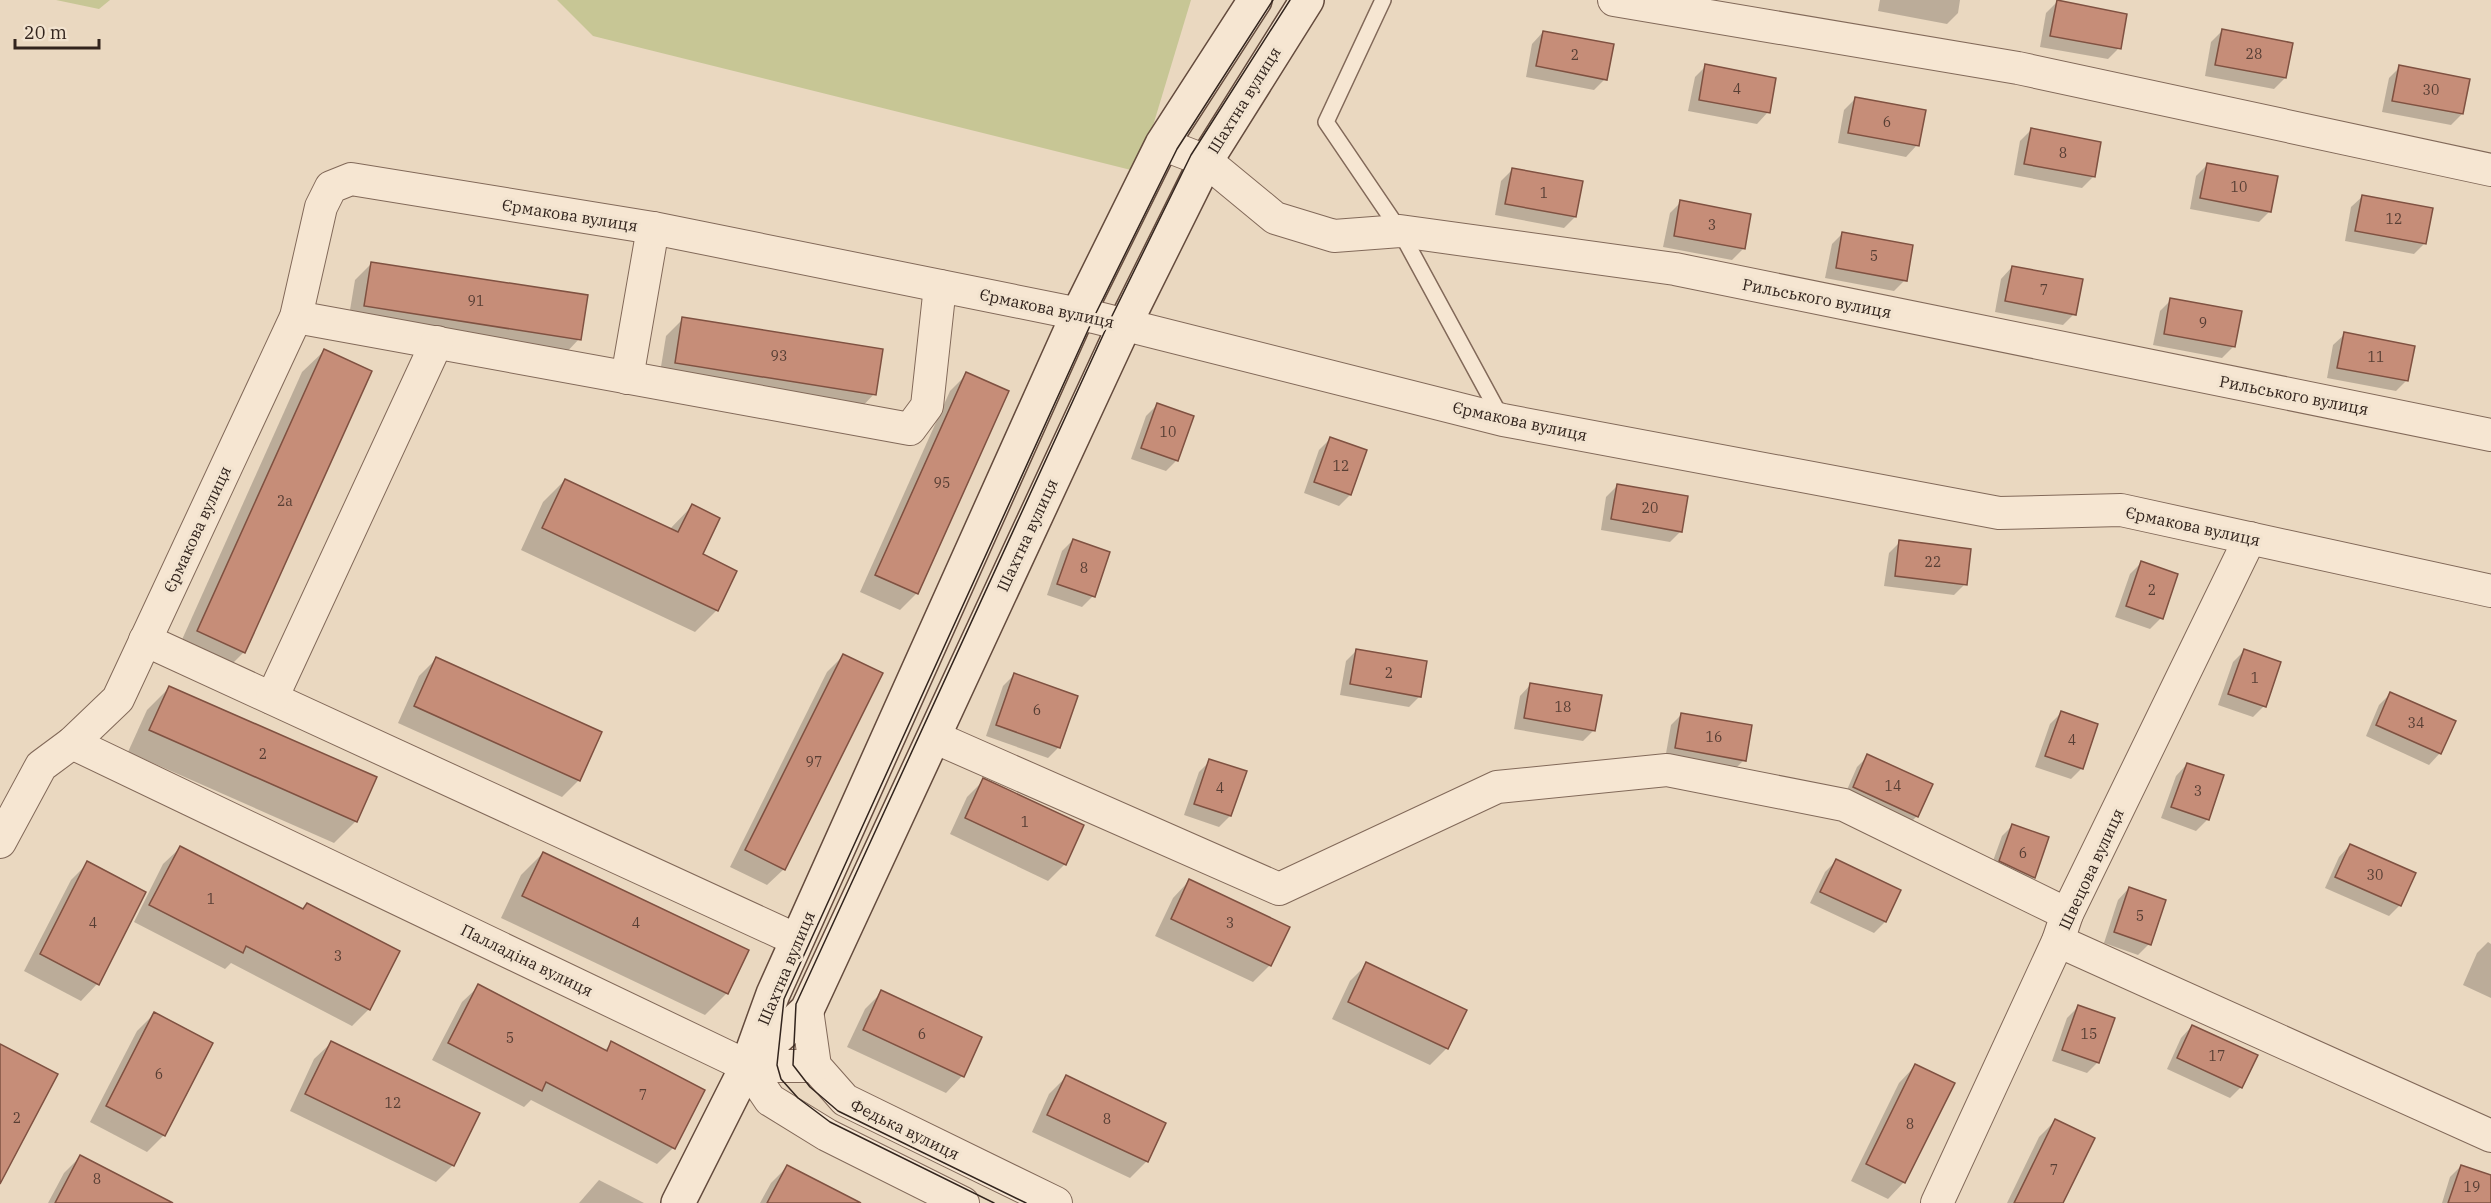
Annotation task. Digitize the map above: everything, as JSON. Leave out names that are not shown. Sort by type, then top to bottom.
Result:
[{"type":"main road","name":"Шахтна вулиця","points":[[678,1203],[747,1065],[772,994],[1078,314],[1162,144],[1255,0]]},
{"type":"main road","name":"Шахтна вулиця","points":[[747,1065],[807,1010],[1125,324],[1206,161],[1307,0]]},
{"type":"street","points":[[1614,0],[2018,68],[2491,170]]},
{"type":"street","name":"Рильського вулиця","points":[[1162,144],[1206,161],[1275,218],[1334,236],[1400,231],[1675,269],[2491,435]]},
{"type":"street","name":"Єрмакова вулиця","points":[[0,842],[41,766],[72,743],[118,699],[296,316],[321,207],[331,187],[351,179],[653,228],[1078,314],[1503,420],[1999,513],[2121,510],[2491,591]]},
{"type":"street","points":[[627,378],[653,228]]},
{"type":"street","points":[[296,316],[910,429],[927,406],[940,286]]},
{"type":"street","points":[[272,698],[437,342]]},
{"type":"street","name":"Швецова вулиця","points":[[1937,1203],[2062,928],[2250,538]]},
{"type":"street","points":[[145,640],[797,940]]},
{"type":"street","points":[[934,737],[1279,889],[1497,786],[1667,770],[1844,805],[2062,928],[2491,1136]]},
{"type":"street","name":"Палладіна вулиця","points":[[72,743],[747,1065]]},
{"type":"street","points":[[747,1065],[815,1066],[807,1010]]},
{"type":"street","points":[[747,1065],[770,1100],[827,1135],[963,1203]]},
{"type":"street","name":"Федька вулиця","points":[[815,1066],[845,1100],[1056,1203]]},
{"type":"lane","points":[[1383,0],[1326,122],[1400,231],[1503,420]]},
{"type":"shaded area","points":[[56,0],[110,0],[99,9]]},
{"type":"shaded area","points":[[557,0],[1191,0],[1139,172],[593,36]]},
{"type":"building","points":[[2057,0],[2127,14],[2121,49],[2050,36]]},
{"type":"building","points":[[2222,29],[2293,43],[2286,78],[2215,65]]},
{"type":"building","points":[[1543,31],[1614,44],[1607,80],[1536,66]]},
{"type":"building","points":[[1705,64],[1776,78],[1770,113],[1699,100]]},
{"type":"building","points":[[2399,65],[2470,79],[2463,114],[2392,101]]},
{"type":"building","points":[[1855,97],[1926,110],[1919,146],[1848,133]]},
{"type":"building","points":[[2031,128],[2101,142],[2095,177],[2024,164]]},
{"type":"building","points":[[2207,163],[2278,176],[2271,212],[2200,198]]},
{"type":"building","points":[[1512,168],[1583,181],[1576,217],[1505,204]]},
{"type":"building","points":[[2362,195],[2433,208],[2426,244],[2355,231]]},
{"type":"building","points":[[1680,200],[1751,214],[1745,249],[1674,236]]},
{"type":"building","points":[[1842,232],[1913,245],[1907,281],[1836,268]]},
{"type":"building","points":[[371,262],[588,295],[581,340],[364,306]]},
{"type":"building","points":[[2012,266],[2083,279],[2076,315],[2005,301]]},
{"type":"building","points":[[2170,298],[2242,311],[2235,347],[2164,334]]},
{"type":"building","points":[[682,317],[883,349],[876,395],[675,363]]},
{"type":"building","points":[[2344,332],[2415,346],[2408,381],[2337,368]]},
{"type":"building","points":[[324,349],[372,371],[245,653],[197,631]]},
{"type":"building","points":[[966,372],[1009,391],[918,594],[875,575]]},
{"type":"building","points":[[1157,403],[1194,416],[1178,461],[1141,448]]},
{"type":"building","points":[[1330,437],[1367,450],[1351,495],[1314,482]]},
{"type":"building","points":[[565,479],[678,532],[692,504],[720,518],[703,554],[737,571],[718,611],[542,528]]},
{"type":"building","points":[[1617,484],[1688,496],[1682,532],[1611,519]]},
{"type":"building","points":[[1073,539],[1110,552],[1095,597],[1057,584]]},
{"type":"building","points":[[1899,540],[1971,549],[1967,585],[1895,576]]},
{"type":"building","points":[[2141,561],[2178,574],[2163,619],[2126,606]]},
{"type":"building","points":[[1356,649],[1427,661],[1421,697],[1350,684]]},
{"type":"building","points":[[2244,649],[2281,662],[2266,707],[2228,694]]},
{"type":"building","points":[[843,654],[883,673],[785,870],[745,850]]},
{"type":"building","points":[[436,657],[602,732],[580,781],[414,706]]},
{"type":"building","points":[[1014,673],[1078,696],[1060,748],[996,725]]},
{"type":"building","points":[[1530,683],[1602,695],[1595,731],[1524,718]]},
{"type":"building","points":[[169,686],[377,777],[357,822],[149,730]]},
{"type":"building","points":[[2390,692],[2456,721],[2441,754],[2376,725]]},
{"type":"building","points":[[2061,711],[2098,724],[2083,769],[2045,756]]},
{"type":"building","points":[[1681,713],[1752,725],[1746,761],[1675,748]]},
{"type":"building","points":[[1867,754],[1933,784],[1918,817],[1853,787]]},
{"type":"building","points":[[1209,759],[1247,771],[1231,816],[1194,804]]},
{"type":"building","points":[[2187,763],[2224,775],[2209,820],[2171,807]]},
{"type":"building","points":[[983,778],[1084,825],[1066,865],[965,818]]},
{"type":"building","points":[[2012,824],[2049,837],[2035,878],[1999,861]]},
{"type":"building","points":[[2350,844],[2416,873],[2401,906],[2335,877]]},
{"type":"building","points":[[180,846],[303,909],[307,903],[400,951],[370,1010],[246,946],[243,953],[149,905]]},
{"type":"building","points":[[543,852],[749,950],[728,994],[522,896]]},
{"type":"building","points":[[1836,859],[1901,890],[1886,922],[1820,892]]},
{"type":"building","points":[[87,861],[146,892],[99,985],[40,954]]},
{"type":"building","points":[[1189,879],[1290,927],[1271,966],[1171,919]]},
{"type":"building","points":[[2129,887],[2166,900],[2151,945],[2114,932]]},
{"type":"building","points":[[1366,962],[1467,1010],[1448,1049],[1348,1002]]},
{"type":"building","points":[[478,984],[607,1051],[611,1041],[705,1090],[675,1149],[546,1082],[542,1091],[448,1043]]},
{"type":"building","points":[[881,990],[982,1037],[964,1077],[863,1030]]},
{"type":"building","points":[[2078,1005],[2115,1018],[2099,1063],[2062,1050]]},
{"type":"building","points":[[154,1012],[213,1043],[165,1136],[106,1106]]},
{"type":"building","points":[[2192,1025],[2258,1055],[2242,1088],[2177,1058]]},
{"type":"building","points":[[331,1041],[480,1113],[454,1166],[305,1094]]},
{"type":"building","points":[[0,1044],[58,1074],[0,1184]]},
{"type":"building","points":[[1915,1064],[1955,1083],[1905,1183],[1866,1164]]},
{"type":"building","points":[[1066,1075],[1166,1123],[1148,1162],[1047,1115]]},
{"type":"building","points":[[2055,1119],[2095,1138],[2063,1203],[2014,1203]]},
{"type":"building","points":[[80,1155],[173,1203],[55,1203]]},
{"type":"building","points":[[787,1165],[861,1203],[767,1203]]},
{"type":"building","points":[[2461,1165],[2491,1175],[2491,1203],[2448,1203]]},
{"type":"tram line","points":[[994,1203],[830,1122],[798,1098],[781,1079],[777,1065],[784,999],[1094,317],[1177,149],[1273,0]]},
{"type":"tram line","points":[[1026,1203],[838,1111],[810,1087],[793,1065],[796,1004],[1110,320],[1191,155],[1290,0]]}]
